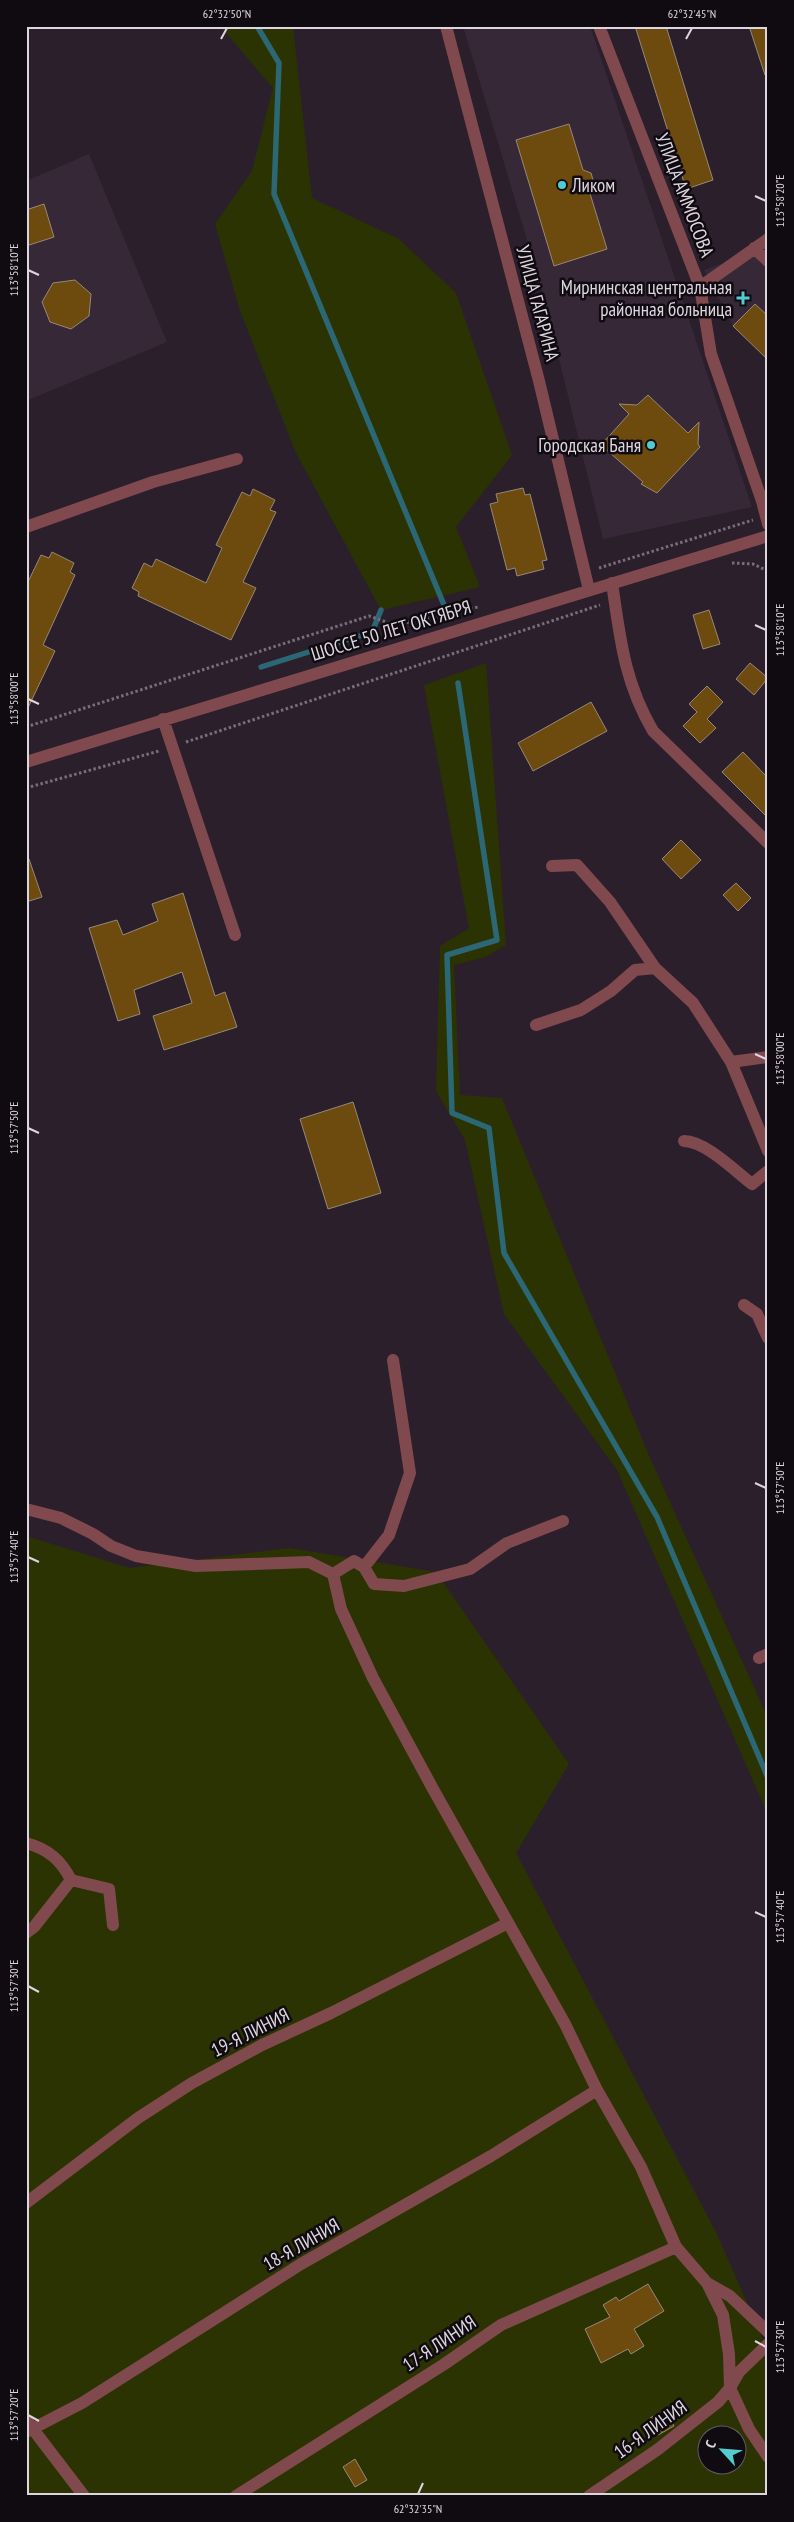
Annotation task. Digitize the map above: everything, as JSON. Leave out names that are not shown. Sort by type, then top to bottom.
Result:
[{"type":"street","name":"УЛИЦА ГАГАРИНА","points":[[446,26],[539,381],[590,590]]},
{"type":"street","name":"УЛИЦА АММОСОВА","points":[[599,26],[700,287],[711,354],[762,501],[768,524]]},
{"type":"street","points":[[700,287],[768,239]]},
{"type":"street","points":[[754,248],[768,261]]},
{"type":"street","points":[[26,527],[153,482],[237,459]]},
{"type":"street","name":"ШОССЕ 50 ЛЕТ ОКТЯБРЯ","points":[[26,762],[162,719],[768,536]]},
{"type":"street","points":[[612,582],[630,684],[641,710],[653,731],[768,843]]},
{"type":"street","points":[[162,719],[235,935]]},
{"type":"street","points":[[552,866],[578,865],[610,902],[655,968],[693,1003],[731,1062],[768,1151]]},
{"type":"street","points":[[536,1025],[581,1010],[610,991],[635,970],[655,968]]},
{"type":"street","points":[[731,1062],[768,1057]]},
{"type":"street","points":[[684,1141],[693,1141],[708,1150],[752,1184],[768,1171]]},
{"type":"street","points":[[744,1305],[757,1314],[768,1338]]},
{"type":"street","points":[[364,1567],[389,1535],[410,1472],[393,1360]]},
{"type":"street","points":[[26,1509],[61,1518],[93,1534],[111,1546],[136,1556],[196,1566],[309,1562],[333,1574]]},
{"type":"street","points":[[333,1574],[354,1561],[364,1567],[374,1584],[404,1586],[470,1569],[507,1544],[563,1521]]},
{"type":"street","points":[[333,1574],[341,1609],[374,1678],[433,1790],[565,2024],[597,2090],[641,2167],[676,2247],[707,2283],[723,2315],[729,2354],[730,2388],[749,2429],[768,2457]]},
{"type":"street","points":[[26,1843],[55,1856],[64,1865],[71,1880]]},
{"type":"street","points":[[71,1880],[109,1889],[114,1925]]},
{"type":"street","points":[[26,1933],[34,1927],[71,1880]]},
{"type":"street","name":"19-Я ЛИНИЯ","points":[[26,2203],[138,2118],[192,2083],[262,2045],[508,1923]]},
{"type":"street","name":"18-Я ЛИНИЯ","points":[[28,2427],[82,2403],[301,2264],[491,2156],[597,2090]]},
{"type":"street","name":"17-Я ЛИНИЯ","points":[[236,2496],[435,2370],[501,2325],[676,2247]]},
{"type":"street","points":[[707,2283],[730,2296],[768,2332]]},
{"type":"street","name":"16-Я ЛИНИЯ","points":[[589,2496],[657,2450],[718,2402],[730,2388],[739,2372],[768,2344]]},
{"type":"street","points":[[28,2427],[84,2496]]},
{"type":"path","points":[[728,563],[753,564],[768,571]]},
{"type":"path","points":[[26,788],[172,747],[615,600]]},
{"type":"path","points":[[26,727],[369,616],[395,625]]},
{"type":"shaded area","points":[[463,26],[590,26],[752,507],[603,539],[543,293]]},
{"type":"shaded area","points":[[89,154],[167,342],[26,401],[26,181]]},
{"type":"shaded area","name":"Мирнинская центральная районная больница","points":[[768,247],[768,360],[733,326],[704,270]]},
{"type":"green space","points":[[220,26],[293,26],[312,198],[399,239],[456,293],[512,455],[456,527],[480,587],[381,610],[296,453],[240,311],[215,224],[252,171],[273,88]]},
{"type":"green space","points":[[486,663],[506,945],[486,957],[454,965],[460,1095],[502,1098],[650,1458],[768,1718],[768,1815],[617,1470],[504,1314],[465,1140],[436,1091],[440,946],[469,928],[424,685]]},
{"type":"green space","points":[[26,1536],[130,1568],[290,1548],[436,1572],[569,1764],[516,1853],[717,2234],[768,2351],[768,2496],[26,2496]]},
{"type":"building","points":[[635,26],[666,26],[713,180],[686,189]]},
{"type":"building","points":[[749,26],[768,26],[768,75],[765,75]]},
{"type":"building","points":[[569,124],[583,170],[591,173],[593,180],[588,187],[607,249],[554,266],[516,140]]},
{"type":"building","points":[[44,204],[54,237],[26,246],[26,210]]},
{"type":"building","points":[[75,280],[91,294],[89,316],[71,329],[50,322],[42,302],[53,283]]},
{"type":"building","points":[[755,304],[768,316],[768,360],[733,326]]},
{"type":"building","name":"Городская Баня","points":[[648,395],[688,433],[699,422],[698,444],[700,447],[657,493],[641,484],[643,482],[601,445],[629,414],[619,404],[637,405]]},
{"type":"building","points":[[523,488],[525,495],[530,494],[547,560],[542,561],[544,569],[517,576],[515,568],[507,570],[490,504],[498,502],[496,494]]},
{"type":"building","points":[[253,489],[275,500],[270,510],[276,512],[243,582],[256,588],[231,640],[138,596],[139,592],[132,588],[144,563],[152,567],[156,559],[206,583],[222,548],[216,545],[242,492],[250,496]]},
{"type":"building","points":[[52,552],[74,563],[70,572],[75,575],[43,645],[55,651],[26,712],[26,586],[41,555],[49,558]]},
{"type":"building","points":[[709,610],[720,644],[703,649],[693,615]]},
{"type":"building","points":[[750,663],[768,678],[754,695],[736,679]]},
{"type":"building","points":[[707,686],[723,702],[707,719],[716,728],[700,743],[683,726],[697,712],[689,704]]},
{"type":"building","points":[[591,702],[607,731],[533,771],[518,743]]},
{"type":"building","points":[[743,752],[768,778],[768,818],[722,772]]},
{"type":"building","points":[[681,840],[701,860],[681,879],[662,859]]},
{"type":"building","points":[[26,859],[29,859],[42,897],[26,902]]},
{"type":"building","points":[[736,883],[751,898],[738,911],[723,895]]},
{"type":"building","points":[[183,893],[215,996],[225,992],[237,1027],[164,1050],[153,1016],[192,1003],[182,972],[134,990],[140,1014],[118,1021],[89,928],[117,920],[123,935],[158,921],[152,904]]},
{"type":"building","points":[[353,1102],[381,1193],[328,1209],[300,1119]]},
{"type":"building","points":[[648,2284],[664,2311],[634,2329],[644,2346],[631,2354],[628,2349],[601,2363],[585,2329],[610,2317],[603,2305],[616,2297],[619,2301]]},
{"type":"building","points":[[666,2409],[674,2426],[658,2435],[650,2418]]},
{"type":"building","points":[[355,2459],[367,2480],[355,2487],[343,2467]]},
{"type":"waterway","points":[[257,26],[279,63],[274,194],[444,605]]},
{"type":"waterway","points":[[261,667],[372,632],[381,610]]},
{"type":"waterway","points":[[458,683],[497,940],[447,955],[452,1113],[489,1128],[504,1253],[657,1517],[768,1778]]},
{"type":"place","name":"Ликом","points":[[562,185]]},
{"type":"place","name":"Мирнинская центральная районная больница","points":[[743,298]]},
{"type":"place","name":"Городская Баня","points":[[651,445]]}]
